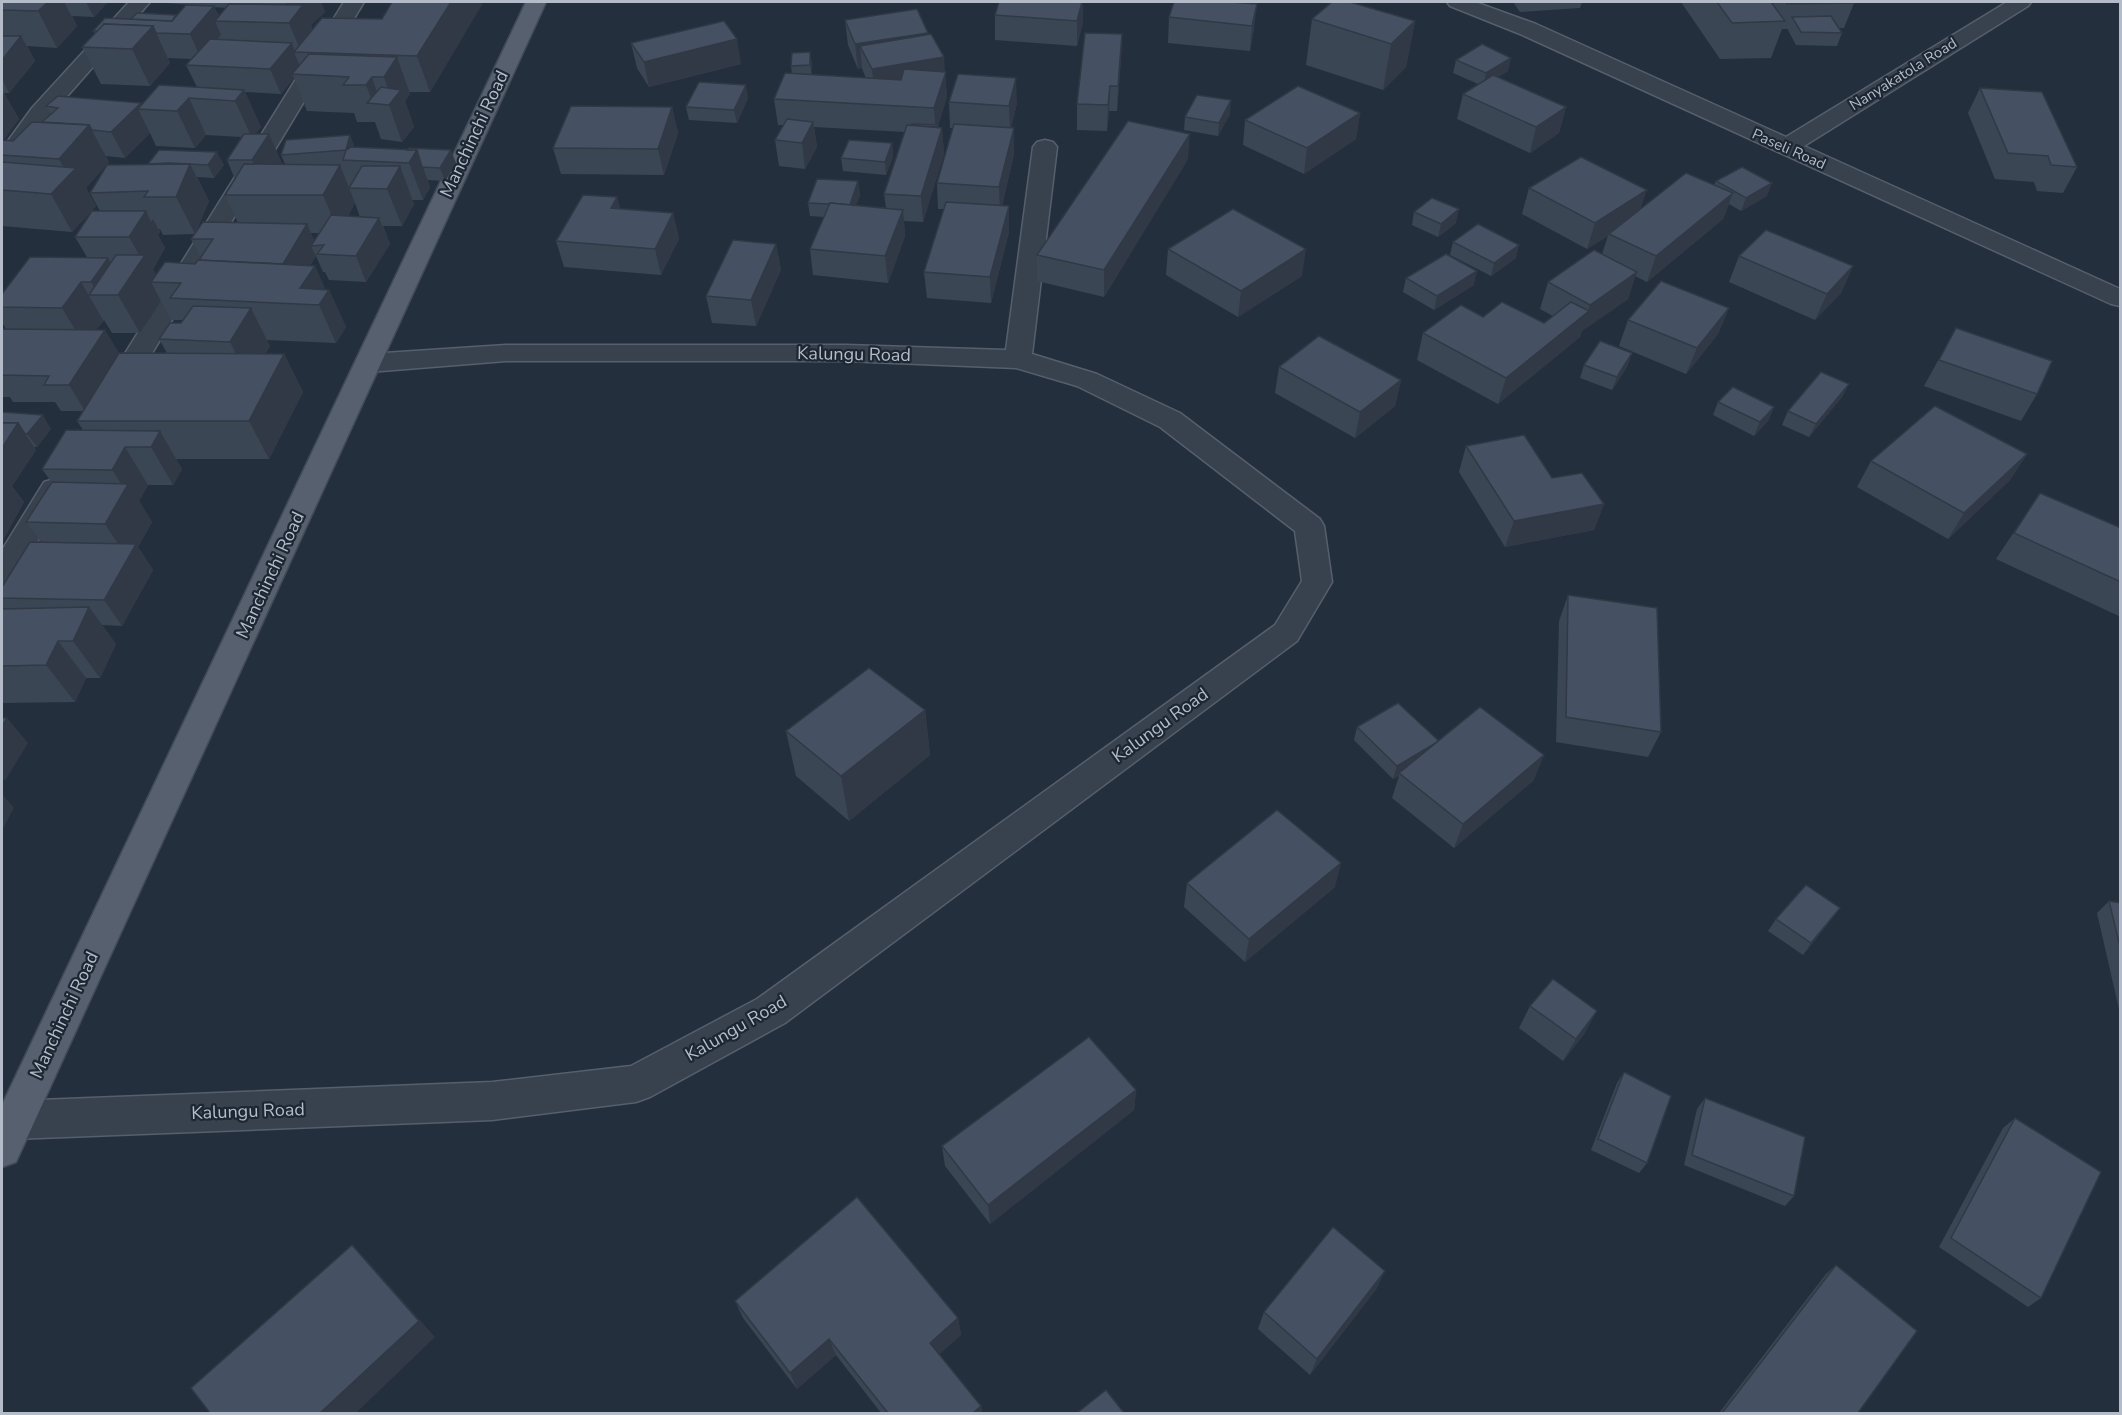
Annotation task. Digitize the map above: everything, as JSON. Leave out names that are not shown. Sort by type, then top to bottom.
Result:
[{"type":"main road","name":"Manchinchi Road","points":[[8,1134],[536,2]]},
{"type":"street","points":[[2,164],[40,113],[140,2]]},
{"type":"street","points":[[104,409],[354,2]]},
{"type":"street","name":"Paseli Road","points":[[1457,2],[1528,29],[2121,298]]},
{"type":"street","name":"Nanyakatola Road","points":[[1786,147],[2021,2]]},
{"type":"street","points":[[1018,359],[1045,147]]},
{"type":"street","name":"Kalungu Road","points":[[8,1134],[492,1101],[636,1084],[771,1011],[1286,633],[1317,582],[1309,526],[1170,420],[1087,380],[1018,359],[846,353],[506,353],[369,363]]},
{"type":"street","points":[[2,574],[68,467]]},
{"type":"building","points":[[2,2],[48,2],[38,11],[2,10]]},
{"type":"building","points":[[392,2],[451,2],[417,56],[294,52],[322,18],[382,19]]},
{"type":"building","points":[[999,2],[1082,2],[1077,21],[995,15]]},
{"type":"building","points":[[1174,2],[1257,4],[1252,26],[1169,17]]},
{"type":"building","points":[[1332,2],[1350,2],[1415,21],[1391,44],[1312,19]]},
{"type":"building","points":[[1717,2],[1771,2],[1785,21],[1732,23]]},
{"type":"building","points":[[1786,2],[1853,2],[1854,3],[1787,4]]},
{"type":"building","points":[[229,4],[303,5],[289,23],[215,21]]},
{"type":"building","points":[[186,5],[214,6],[190,34],[156,33],[153,26],[104,24],[98,31],[93,31],[105,18],[172,21]]},
{"type":"building","points":[[917,9],[928,33],[855,44],[845,20]]},
{"type":"building","points":[[137,13],[176,15],[172,21],[131,19]]},
{"type":"building","points":[[1831,16],[1842,33],[1801,32],[1792,17]]},
{"type":"building","points":[[724,21],[737,39],[644,62],[631,43]]},
{"type":"building","points":[[104,24],[153,26],[132,49],[82,47]]},
{"type":"building","points":[[1085,33],[1122,34],[1118,86],[1110,86],[1108,105],[1077,104]]},
{"type":"building","points":[[931,34],[944,57],[872,69],[860,46]]},
{"type":"building","points":[[2,36],[21,36],[2,60]]},
{"type":"building","points":[[210,39],[292,43],[270,69],[186,65]]},
{"type":"building","points":[[1482,44],[1511,58],[1486,73],[1456,60]]},
{"type":"building","points":[[810,52],[810,65],[791,66],[792,53]]},
{"type":"building","points":[[309,54],[397,57],[384,77],[372,77],[366,85],[343,85],[349,77],[292,74]]},
{"type":"building","points":[[904,69],[946,72],[934,108],[774,99],[785,73],[901,80]]},
{"type":"building","points":[[958,74],[1016,78],[1009,106],[949,102]]},
{"type":"building","points":[[1493,75],[1566,107],[1536,127],[1463,94]]},
{"type":"building","points":[[699,82],[746,85],[734,110],[686,107]]},
{"type":"building","points":[[159,85],[244,90],[235,101],[189,98],[177,111],[138,109]]},
{"type":"building","points":[[1298,86],[1360,113],[1307,148],[1245,120]]},
{"type":"building","points":[[381,87],[401,90],[389,105],[367,103]]},
{"type":"building","points":[[1980,88],[2042,92],[2077,167],[2051,165],[2048,156],[2008,153]]},
{"type":"building","points":[[1197,95],[1231,100],[1219,123],[1185,117]]},
{"type":"building","points":[[58,96],[141,103],[111,132],[92,130],[89,125],[42,122],[58,108],[46,106]]},
{"type":"building","points":[[571,106],[672,107],[658,149],[553,148]]},
{"type":"building","points":[[787,119],[813,122],[802,143],[775,140]]},
{"type":"building","points":[[1128,121],[1190,134],[1104,270],[1037,255]]},
{"type":"building","points":[[32,122],[89,125],[59,159],[2,155],[2,140],[13,141]]},
{"type":"building","points":[[912,124],[938,125],[938,127],[912,126]]},
{"type":"building","points":[[954,124],[1014,128],[999,187],[937,183]]},
{"type":"building","points":[[907,125],[942,128],[921,196],[884,194]]},
{"type":"building","points":[[244,134],[269,134],[252,160],[227,160]]},
{"type":"building","points":[[350,135],[346,150],[281,155],[286,140]]},
{"type":"building","points":[[849,140],[892,143],[885,162],[841,158]]},
{"type":"building","points":[[351,147],[417,150],[409,163],[343,160],[346,150]]},
{"type":"building","points":[[409,148],[451,150],[440,168],[422,167],[417,150],[407,150]]},
{"type":"building","points":[[159,150],[217,152],[208,165],[148,164]]},
{"type":"building","points":[[1581,157],[1647,190],[1595,223],[1529,188]]},
{"type":"building","points":[[2,162],[76,168],[51,194],[2,190]]},
{"type":"building","points":[[190,164],[176,197],[144,197],[148,191],[90,193],[107,165]]},
{"type":"building","points":[[244,164],[340,165],[323,195],[225,195]]},
{"type":"building","points":[[362,166],[400,166],[387,189],[349,188]]},
{"type":"building","points":[[1742,167],[1772,183],[1746,198],[1716,181]]},
{"type":"building","points":[[1686,173],[1733,193],[1656,256],[1609,234]]},
{"type":"building","points":[[817,179],[858,181],[850,205],[808,203]]},
{"type":"building","points":[[583,195],[617,197],[611,208],[673,213],[655,249],[556,241]]},
{"type":"building","points":[[1432,198],[1459,209],[1441,224],[1414,212]]},
{"type":"building","points":[[946,202],[1009,206],[990,277],[924,272]]},
{"type":"building","points":[[830,203],[903,210],[885,256],[810,249]]},
{"type":"building","points":[[1233,209],[1306,249],[1241,291],[1168,249]]},
{"type":"building","points":[[92,211],[146,211],[129,237],[75,237]]},
{"type":"building","points":[[331,215],[379,218],[356,256],[317,254],[324,245],[311,246]]},
{"type":"building","points":[[203,222],[307,224],[283,264],[199,260],[213,239],[191,239]]},
{"type":"building","points":[[1478,224],[1519,245],[1494,263],[1453,242]]},
{"type":"building","points":[[1766,230],[1853,266],[1827,294],[1739,256]]},
{"type":"building","points":[[733,240],[776,244],[751,300],[706,296]]},
{"type":"building","points":[[1594,250],[1637,272],[1590,305],[1548,282]]},
{"type":"building","points":[[1446,254],[1477,271],[1437,296],[1406,278]]},
{"type":"building","points":[[116,255],[145,255],[118,295],[89,295]]},
{"type":"building","points":[[30,257],[108,258],[91,282],[81,282],[62,308],[2,307],[2,294]]},
{"type":"building","points":[[198,260],[315,266],[300,288],[329,290],[319,305],[170,298],[181,283],[151,282],[165,262],[195,264]]},
{"type":"building","points":[[1661,281],[1729,308],[1697,348],[1628,320]]},
{"type":"building","points":[[1502,302],[1544,323],[1571,302],[1589,311],[1506,378],[1423,333],[1461,305],[1483,317]]},
{"type":"building","points":[[193,306],[251,308],[230,342],[159,339],[170,323],[181,323]]},
{"type":"building","points":[[1956,328],[2052,361],[2037,394],[1939,360]]},
{"type":"building","points":[[2,329],[105,330],[69,385],[44,385],[49,376],[2,375]]},
{"type":"building","points":[[1319,336],[1401,380],[1360,412],[1279,367]]},
{"type":"building","points":[[1600,341],[1632,353],[1617,377],[1584,365]]},
{"type":"building","points":[[119,353],[284,354],[249,421],[77,421]]},
{"type":"building","points":[[1821,372],[1849,384],[1816,424],[1788,411]]},
{"type":"building","points":[[1733,387],[1774,407],[1760,422],[1718,402]]},
{"type":"building","points":[[1935,406],[2027,454],[1964,513],[1871,461]]},
{"type":"building","points":[[2,412],[43,415],[25,434],[18,423],[2,423]]},
{"type":"building","points":[[2,423],[18,423],[2,448]]},
{"type":"building","points":[[66,430],[160,431],[151,447],[125,447],[112,470],[42,469]]},
{"type":"building","points":[[1524,435],[1552,478],[1582,473],[1604,504],[1514,521],[1466,446]]},
{"type":"building","points":[[52,482],[128,484],[105,524],[26,522]]},
{"type":"building","points":[[2040,493],[2121,528],[2121,582],[2014,533]]},
{"type":"building","points":[[30,542],[136,544],[104,600],[2,598],[2,587]]},
{"type":"building","points":[[1568,595],[1657,608],[1661,732],[1566,717]]},
{"type":"building","points":[[89,607],[73,641],[58,641],[46,665],[2,666],[2,609]]},
{"type":"building","points":[[869,668],[925,710],[841,776],[786,731]]},
{"type":"building","points":[[1398,703],[1439,741],[1397,766],[1357,727]]},
{"type":"building","points":[[1480,707],[1544,755],[1463,824],[1399,773]]},
{"type":"building","points":[[1277,810],[1341,863],[1249,939],[1187,883]]},
{"type":"building","points":[[1806,885],[1840,908],[1811,943],[1776,919]]},
{"type":"building","points":[[2109,901],[2121,903],[2121,951]]},
{"type":"building","points":[[1553,979],[1597,1011],[1576,1039],[1530,1006]]},
{"type":"building","points":[[1089,1037],[1136,1090],[988,1205],[942,1146]]},
{"type":"building","points":[[1624,1072],[1671,1096],[1647,1163],[1598,1139]]},
{"type":"building","points":[[1705,1098],[1805,1137],[1794,1196],[1692,1155]]},
{"type":"building","points":[[2015,1118],[2101,1172],[2041,1298],[1951,1238]]},
{"type":"building","points":[[857,1197],[958,1318],[930,1343],[981,1406],[973,1413],[888,1413],[829,1339],[790,1373],[735,1301]]},
{"type":"building","points":[[1333,1227],[1385,1271],[1317,1359],[1264,1312]]},
{"type":"building","points":[[352,1245],[419,1321],[320,1413],[210,1413],[191,1388]]},
{"type":"building","points":[[1836,1265],[1917,1331],[1858,1413],[1722,1413]]},
{"type":"building","points":[[1106,1390],[1124,1413],[1077,1413]]}]
